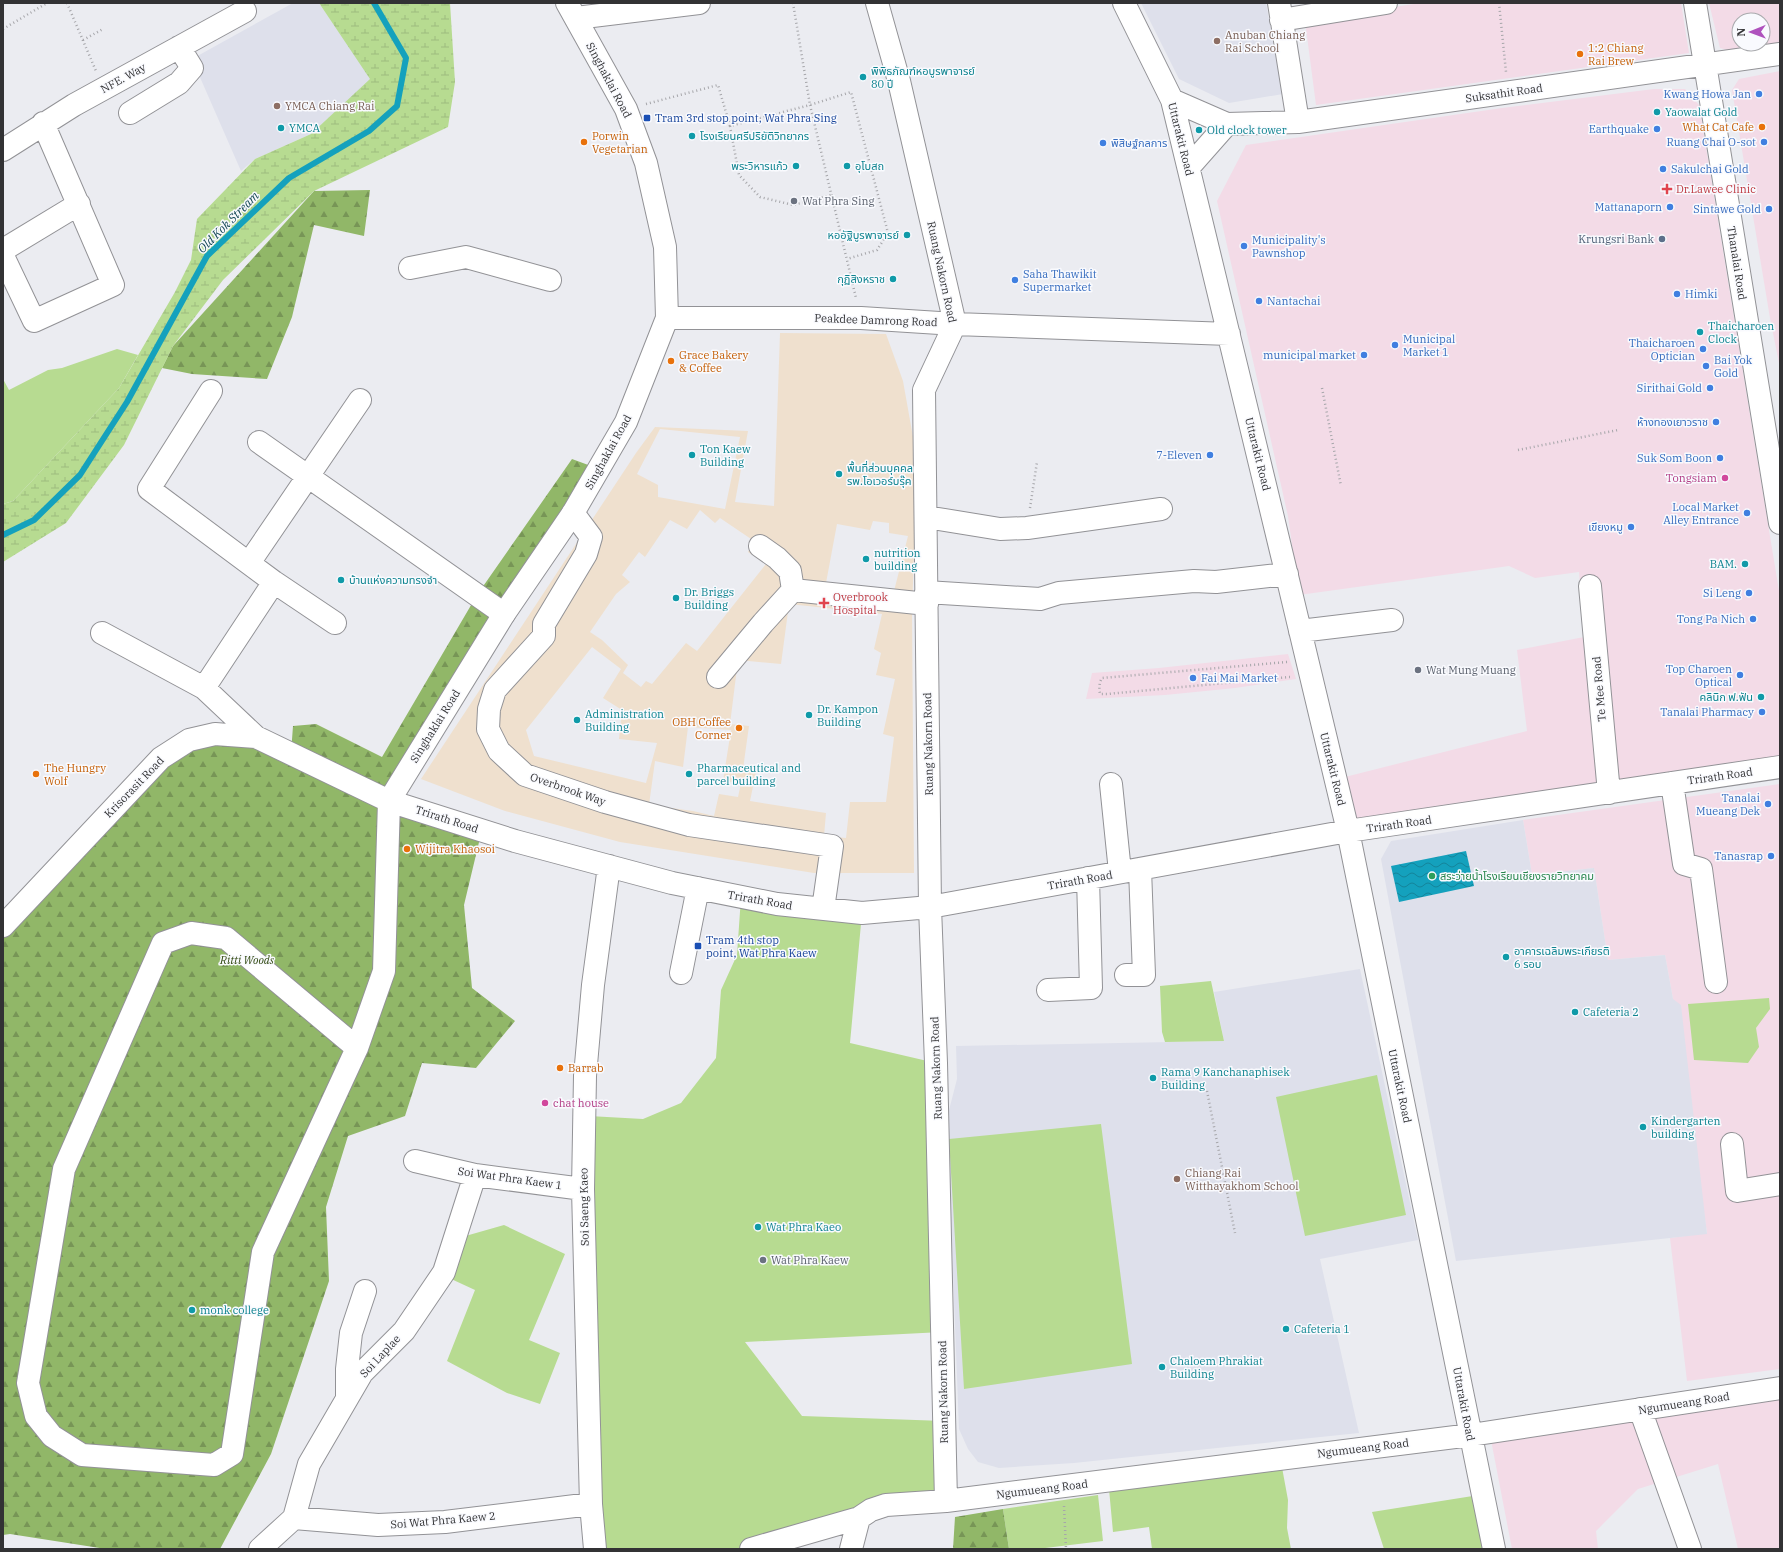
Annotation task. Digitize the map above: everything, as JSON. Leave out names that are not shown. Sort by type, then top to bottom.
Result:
[{"type":"street","points":[[571,10],[699,3]]},
{"type":"street","name":"Ruang Nakorn Road","points":[[878,3],[899,81],[955,324],[924,390],[930,907],[936,1063],[946,1501]]},
{"type":"street","name":"Uttarakit Road","points":[[1124,3],[1172,100],[1309,668],[1348,831],[1494,1549]]},
{"type":"street","points":[[1298,122],[1280,11],[1386,3]]},
{"type":"street","name":"Thanalai Road","points":[[1695,3],[1779,514]]},
{"type":"street","name":"NFE. Way","points":[[3,150],[43,123],[179,47],[245,6]]},
{"type":"street","name":"Singhaklai Road","points":[[389,800],[504,614],[573,513],[626,422],[667,318],[665,248],[646,163],[626,109],[571,10]]},
{"type":"street","points":[[130,113],[179,83],[192,68],[179,47]]},
{"type":"street","name":"Suksathit Road","points":[[1172,100],[1227,124],[1298,122],[1780,54]]},
{"type":"street","points":[[3,256],[34,321],[114,285],[43,123]]},
{"type":"street","points":[[1189,167],[1227,124]]},
{"type":"street","points":[[3,250],[79,204]]},
{"type":"street","points":[[410,268],[466,257],[550,280]]},
{"type":"street","name":"Peakdee Damrong Road","points":[[667,318],[861,318],[955,324],[1229,334]]},
{"type":"street","points":[[211,391],[149,490],[274,582],[335,623]]},
{"type":"street","points":[[249,563],[360,400]]},
{"type":"street","points":[[258,442],[504,614]]},
{"type":"street","points":[[926,517],[1000,529],[1027,528],[1161,509]]},
{"type":"street","name":"Overbrook Way","points":[[573,513],[591,537],[588,548],[544,624],[544,636],[495,690],[489,709],[488,728],[499,751],[525,775],[612,804],[689,825],[832,846],[823,909]]},
{"type":"street","points":[[760,546],[777,558],[790,571],[793,590]]},
{"type":"street","points":[[793,590],[926,598],[1040,599],[1059,593],[1194,581],[1216,582],[1286,574]]},
{"type":"street","points":[[204,688],[274,582]]},
{"type":"street","name":"Te Mee Road","points":[[1590,586],[1609,793]]},
{"type":"street","points":[[718,677],[793,590]]},
{"type":"street","points":[[1300,631],[1392,620]]},
{"type":"street","points":[[102,633],[204,688],[256,737]]},
{"type":"street","name":"Krisorasit Road","points":[[3,926],[161,758],[188,740],[215,734],[256,737],[389,800]]},
{"type":"street","name":"Trirath Road","points":[[389,800],[515,841],[672,883],[778,904],[862,913],[930,907],[1348,831],[1780,767]]},
{"type":"street","points":[[1672,783],[1684,864],[1701,869],[1716,982]]},
{"type":"street","points":[[1111,784],[1130,871],[1144,975],[1126,975]]},
{"type":"street","points":[[357,1048],[226,938],[191,933],[163,943],[64,1169],[28,1383],[36,1416],[52,1436],[82,1455],[214,1465],[232,1454],[263,1252],[357,1048],[384,971],[389,800]]},
{"type":"street","name":"Soi Saeng Kaeo","points":[[595,1549],[590,1504],[583,1189],[585,1076],[593,985],[609,866]]},
{"type":"street","points":[[1048,990],[1091,988],[1088,878]]},
{"type":"street","points":[[681,973],[698,888]]},
{"type":"street","points":[[1732,1144],[1737,1191],[1780,1184]]},
{"type":"street","name":"Soi Wat Phra Kaew 1","points":[[415,1161],[475,1175],[583,1189]]},
{"type":"street","name":"Soi Laplae","points":[[294,1518],[309,1464],[347,1397],[362,1373],[404,1331],[444,1272],[475,1175]]},
{"type":"street","points":[[347,1397],[347,1369],[351,1333],[365,1292]]},
{"type":"street","name":"Ngumueang Road","points":[[751,1549],[859,1518],[871,1510],[886,1505],[946,1501],[1471,1435],[1780,1388]]},
{"type":"street","points":[[1640,1409],[1690,1549]]},
{"type":"street","name":"Soi Wat Phra Kaew 2","points":[[294,1518],[378,1525],[430,1523],[590,1504]]},
{"type":"street","points":[[260,1549],[294,1518]]},
{"type":"street","points":[[851,1549],[859,1518]]},
{"type":"path","points":[[3,29],[47,3]]},
{"type":"path","points":[[67,3],[104,89]]},
{"type":"path","points":[[793,3],[810,105],[861,318]]},
{"type":"path","points":[[1499,3],[1510,92]]},
{"type":"path","points":[[83,40],[104,29]]},
{"type":"path","points":[[626,109],[718,85],[730,126],[739,175],[760,197],[792,205],[831,195]]},
{"type":"path","points":[[730,126],[810,105],[851,92],[888,232],[877,250],[847,259]]},
{"type":"path","points":[[1322,388],[1341,486]]},
{"type":"path","points":[[1518,450],[1618,430]]},
{"type":"path","points":[[1027,528],[1037,462]]},
{"type":"path","points":[[1309,668],[1107,694],[1100,694],[1099,689],[1099,683],[1102,678],[1309,668]]},
{"type":"path","points":[[1207,1091],[1236,1233]]},
{"type":"path","points":[[1064,1499],[1066,1549]]},
{"type":"shaded area","name":"YMCA Chiang Rai","points":[[293,3],[319,3],[371,79],[311,134],[255,159],[241,171],[192,59]]},
{"type":"shaded area","name":"Anuban Chiang Rai School","points":[[1141,3],[1266,3],[1283,94],[1229,103],[1179,79]]},
{"type":"shaded area","points":[[1420,3],[1681,3],[1689,53],[1316,105],[1305,21]]},
{"type":"shaded area","points":[[1709,3],[1780,3],[1780,45],[1771,46],[1771,12],[1731,12],[1731,51],[1720,48]]},
{"type":"shaded area","points":[[1780,71],[1780,368],[1770,318],[1732,90],[1739,79]]},
{"type":"shaded area","points":[[1654,89],[1685,89],[1699,105],[1780,597],[1780,760],[1351,824],[1341,778],[1527,731],[1517,650],[1584,637],[1579,572],[1535,578],[1509,566],[1299,595],[1288,516],[1217,201],[1246,145],[1502,108]]},
{"type":"shaded area","name":"Overbrook Hospital","points":[[780,333],[886,334],[903,381],[913,437],[915,526],[912,610],[914,873],[814,873],[620,842],[505,811],[421,779],[636,453],[655,427],[748,431],[735,502],[774,506]],"holes":[[[660,429],[740,437],[725,509],[658,497],[658,485],[637,474]],[[700,510],[715,523],[720,518],[754,541],[748,552],[766,564],[697,651],[686,643],[652,684],[646,681],[641,687],[623,673],[628,665],[602,640],[590,632],[616,594],[630,582],[622,575],[639,552],[645,557],[670,520],[687,529]],[[873,521],[889,523],[889,533],[908,536],[893,595],[826,583],[837,524],[870,530]],[[789,604],[882,614],[874,649],[881,653],[876,675],[895,679],[883,734],[894,737],[886,802],[850,802],[846,838],[824,836],[826,813],[750,801],[756,772],[743,769],[749,726],[730,724],[738,660],[781,664]],[[592,647],[621,669],[603,698],[622,710],[619,739],[657,743],[646,783],[534,756],[526,730]],[[688,727],[731,730],[723,781],[741,783],[738,797],[719,794],[714,816],[693,811],[649,805],[655,761],[683,767]]]},
{"type":"shaded area","name":"Fai Mai Market","points":[[1288,654],[1296,679],[1235,688],[1165,695],[1086,699],[1092,673],[1159,668]]},
{"type":"shaded area","points":[[1780,784],[1780,1369],[1687,1381],[1670,1238],[1707,1233],[1673,999],[1665,955],[1608,960],[1594,868],[1532,875],[1523,820]]},
{"type":"shaded area","points":[[1523,820],[1532,875],[1594,868],[1608,960],[1665,955],[1673,999],[1681,1005],[1707,1234],[1456,1261],[1381,859],[1391,841]]},
{"type":"shaded area","name":"Chiang Rai Witthayakhom School","points":[[1360,969],[1418,1240],[1320,1259],[1359,1433],[1074,1463],[999,1468],[978,1462],[968,1449],[959,1429],[947,1118],[957,1079],[956,1046],[1224,1041],[1214,992]]},
{"type":"shaded area","points":[[1780,1397],[1780,1549],[1738,1549],[1718,1464],[1638,1489],[1596,1531],[1598,1549],[1512,1549],[1491,1440]]},
{"type":"green space","points":[[319,3],[450,3],[455,82],[448,127],[314,191],[223,280],[173,346],[124,445],[66,523],[3,562],[3,504],[13,501],[119,388],[175,292],[191,260],[197,219],[255,159],[311,134],[370,79]]},
{"type":"green space","points":[[370,190],[364,236],[314,225],[292,317],[267,379],[192,374],[162,368],[173,346],[314,191]]},
{"type":"green space","points":[[117,349],[138,355],[119,388],[13,501],[3,504],[3,379],[9,390],[48,370],[62,368]]},
{"type":"green space","name":"Ritti Woods","points":[[572,459],[591,466],[389,800],[480,838],[464,905],[472,988],[515,1021],[476,1068],[422,1063],[405,1116],[348,1136],[326,1207],[329,1281],[271,1454],[220,1549],[106,1549],[10,1534],[3,1535],[3,928],[161,758],[215,734],[291,753],[293,726],[316,724],[382,757],[477,595]]},
{"type":"green space","name":"Wat Phra Kaew","points":[[741,897],[862,913],[850,1043],[936,1063],[942,1332],[745,1342],[802,1416],[944,1421],[946,1501],[751,1549],[598,1549],[589,1116],[643,1119],[681,1103],[716,1058],[721,990],[737,955]]},
{"type":"green space","points":[[1211,981],[1224,1041],[1165,1042],[1162,1032],[1160,986]]},
{"type":"green space","points":[[1769,998],[1770,1009],[1756,1028],[1759,1047],[1748,1063],[1694,1060],[1688,1004]]},
{"type":"green space","points":[[1377,1075],[1406,1215],[1305,1236],[1276,1097]]},
{"type":"green space","points":[[1101,1124],[1132,1364],[964,1389],[949,1139]]},
{"type":"green space","points":[[504,1225],[565,1254],[529,1340],[560,1353],[540,1404],[507,1393],[447,1361],[475,1290],[449,1278],[462,1237]]},
{"type":"green space","points":[[1281,1462],[1288,1500],[1287,1528],[1291,1549],[1152,1549],[1149,1527],[1113,1532],[1109,1489]]},
{"type":"green space","points":[[1098,1495],[1103,1541],[1037,1549],[1009,1549],[1003,1509]]},
{"type":"green space","points":[[1479,1495],[1488,1549],[1384,1549],[1372,1512]]},
{"type":"green space","points":[[1003,1509],[1009,1549],[953,1549],[955,1517]]},
{"type":"water","name":"สระว่ายน้ำโรงเรียนเชียงรายวิทยาคม","points":[[1466,851],[1474,886],[1399,902],[1391,866]]},
{"type":"waterway","name":"Old Kok Stream","points":[[3,535],[34,520],[80,475],[127,402],[207,256],[289,178],[369,131],[397,106],[406,58],[374,3]]},
{"type":"place","name":"Anuban Chiang Rai School","points":[[1217,41]]},
{"type":"place","name":"1:2 Chiang Rai Brew","points":[[1580,54]]},
{"type":"place","name":"พิพิธภัณฑ์หอบูรพาจารย์ 80 ปี","points":[[863,77]]},
{"type":"place","name":"Kwang Howa Jan","points":[[1759,94]]},
{"type":"place","name":"YMCA Chiang Rai","points":[[277,106]]},
{"type":"place","name":"Yaowalat Gold","points":[[1657,112]]},
{"type":"place","name":"Tram 3rd stop point, Wat Phra Sing","points":[[647,118]]},
{"type":"place","name":"What Cat Cafe","points":[[1762,127]]},
{"type":"place","name":"YMCA","points":[[281,128]]},
{"type":"place","name":"Earthquake","points":[[1657,129]]},
{"type":"place","name":"Old clock tower","points":[[1199,130]]},
{"type":"place","name":"โรงเรียนศรีปริยัติวิทยากร","points":[[692,136]]},
{"type":"place","name":"Porwin Vegetarian","points":[[584,142]]},
{"type":"place","name":"Ruang Chai O-sot","points":[[1764,142]]},
{"type":"place","name":"พิสิษฐ์กลการ","points":[[1103,143]]},
{"type":"place","name":"พระวิหารแก้ว","points":[[796,166]]},
{"type":"place","name":"อุโบสถ","points":[[847,166]]},
{"type":"place","name":"Sakulchai Gold","points":[[1663,169]]},
{"type":"place","name":"Dr.Lawee Clinic","points":[[1667,189]]},
{"type":"place","name":"Wat Phra Sing","points":[[794,201]]},
{"type":"place","name":"Mattanaporn","points":[[1670,207]]},
{"type":"place","name":"Sintawe Gold","points":[[1769,209]]},
{"type":"place","name":"หออัฐิบูรพาจารย์","points":[[907,235]]},
{"type":"place","name":"Krungsri Bank","points":[[1662,239]]},
{"type":"place","name":"Municipality's Pawnshop","points":[[1244,246]]},
{"type":"place","name":"กุฏิสิงหราช","points":[[893,279]]},
{"type":"place","name":"Saha Thawikit Supermarket","points":[[1015,280]]},
{"type":"place","name":"Himki","points":[[1677,294]]},
{"type":"place","name":"Nantachai","points":[[1259,301]]},
{"type":"place","name":"Thaicharoen Clock","points":[[1700,332]]},
{"type":"place","name":"Municipal Market 1","points":[[1395,345]]},
{"type":"place","name":"Thaicharoen Optician","points":[[1703,349]]},
{"type":"place","name":"municipal market","points":[[1364,355]]},
{"type":"place","name":"Grace Bakery & Coffee","points":[[671,361]]},
{"type":"place","name":"Bai Yok Gold","points":[[1706,366]]},
{"type":"place","name":"Sirithai Gold","points":[[1710,388]]},
{"type":"place","name":"ห้างทองเยาวราช","points":[[1716,422]]},
{"type":"place","name":"Ton Kaew Building","points":[[692,455]]},
{"type":"place","name":"7-Eleven","points":[[1210,455]]},
{"type":"place","name":"Suk Som Boon","points":[[1720,458]]},
{"type":"place","name":"พื้นที่ส่วนบุคคล รพ.โอเวอร์บรุ๊ค","points":[[839,474]]},
{"type":"place","name":"Tongsiam","points":[[1725,478]]},
{"type":"place","name":"Local Market Alley Entrance","points":[[1747,513]]},
{"type":"place","name":"เขียงหมู","points":[[1631,527]]},
{"type":"place","name":"nutrition building","points":[[866,559]]},
{"type":"place","name":"BAM.","points":[[1745,564]]},
{"type":"place","name":"บ้านแห่งความทรงจำ","points":[[341,580]]},
{"type":"place","name":"Si Leng","points":[[1749,593]]},
{"type":"place","name":"Dr. Briggs Building","points":[[676,598]]},
{"type":"place","name":"Overbrook Hospital","points":[[824,603]]},
{"type":"place","name":"Tong Pa Nich","points":[[1753,619]]},
{"type":"place","name":"Wat Mung Muang","points":[[1418,670]]},
{"type":"place","name":"Top Charoen Optical","points":[[1740,675]]},
{"type":"place","name":"Fai Mai Market","points":[[1193,678]]},
{"type":"place","name":"คลินิก ฟ.ฟัน","points":[[1761,697]]},
{"type":"place","name":"Tanalai Pharmacy","points":[[1762,712]]},
{"type":"place","name":"Dr. Kampon Building","points":[[809,715]]},
{"type":"place","name":"Administration Building","points":[[577,720]]},
{"type":"place","name":"OBH Coffee Corner","points":[[739,728]]},
{"type":"place","name":"The Hungry Wolf","points":[[36,774]]},
{"type":"place","name":"Pharmaceutical and parcel building","points":[[689,774]]},
{"type":"place","name":"Tanalai Mueang Dek","points":[[1768,804]]},
{"type":"place","name":"Wijitra Khaosoi","points":[[407,849]]},
{"type":"place","name":"Tanasrap","points":[[1771,856]]},
{"type":"place","name":"สระว่ายน้ำโรงเรียนเชียงรายวิทยาคม","points":[[1432,876]]},
{"type":"place","name":"Tram 4th stop point, Wat Phra Kaew","points":[[698,946]]},
{"type":"place","name":"อาคารเฉลิมพระเกียรติ 6 รอบ","points":[[1506,957]]},
{"type":"place","name":"Cafeteria 2","points":[[1575,1012]]},
{"type":"place","name":"Barrab","points":[[560,1068]]},
{"type":"place","name":"Rama 9 Kanchanaphisek Building","points":[[1153,1078]]},
{"type":"place","name":"chat house","points":[[545,1103]]},
{"type":"place","name":"Kindergarten building","points":[[1643,1127]]},
{"type":"place","name":"Chiang Rai Witthayakhom School","points":[[1177,1179]]},
{"type":"place","name":"Wat Phra Kaeo","points":[[758,1227]]},
{"type":"place","name":"Wat Phra Kaew","points":[[763,1260]]},
{"type":"place","name":"monk college","points":[[192,1310]]},
{"type":"place","name":"Cafeteria 1","points":[[1286,1329]]},
{"type":"place","name":"Chaloem Phrakiat Building","points":[[1162,1367]]}]
